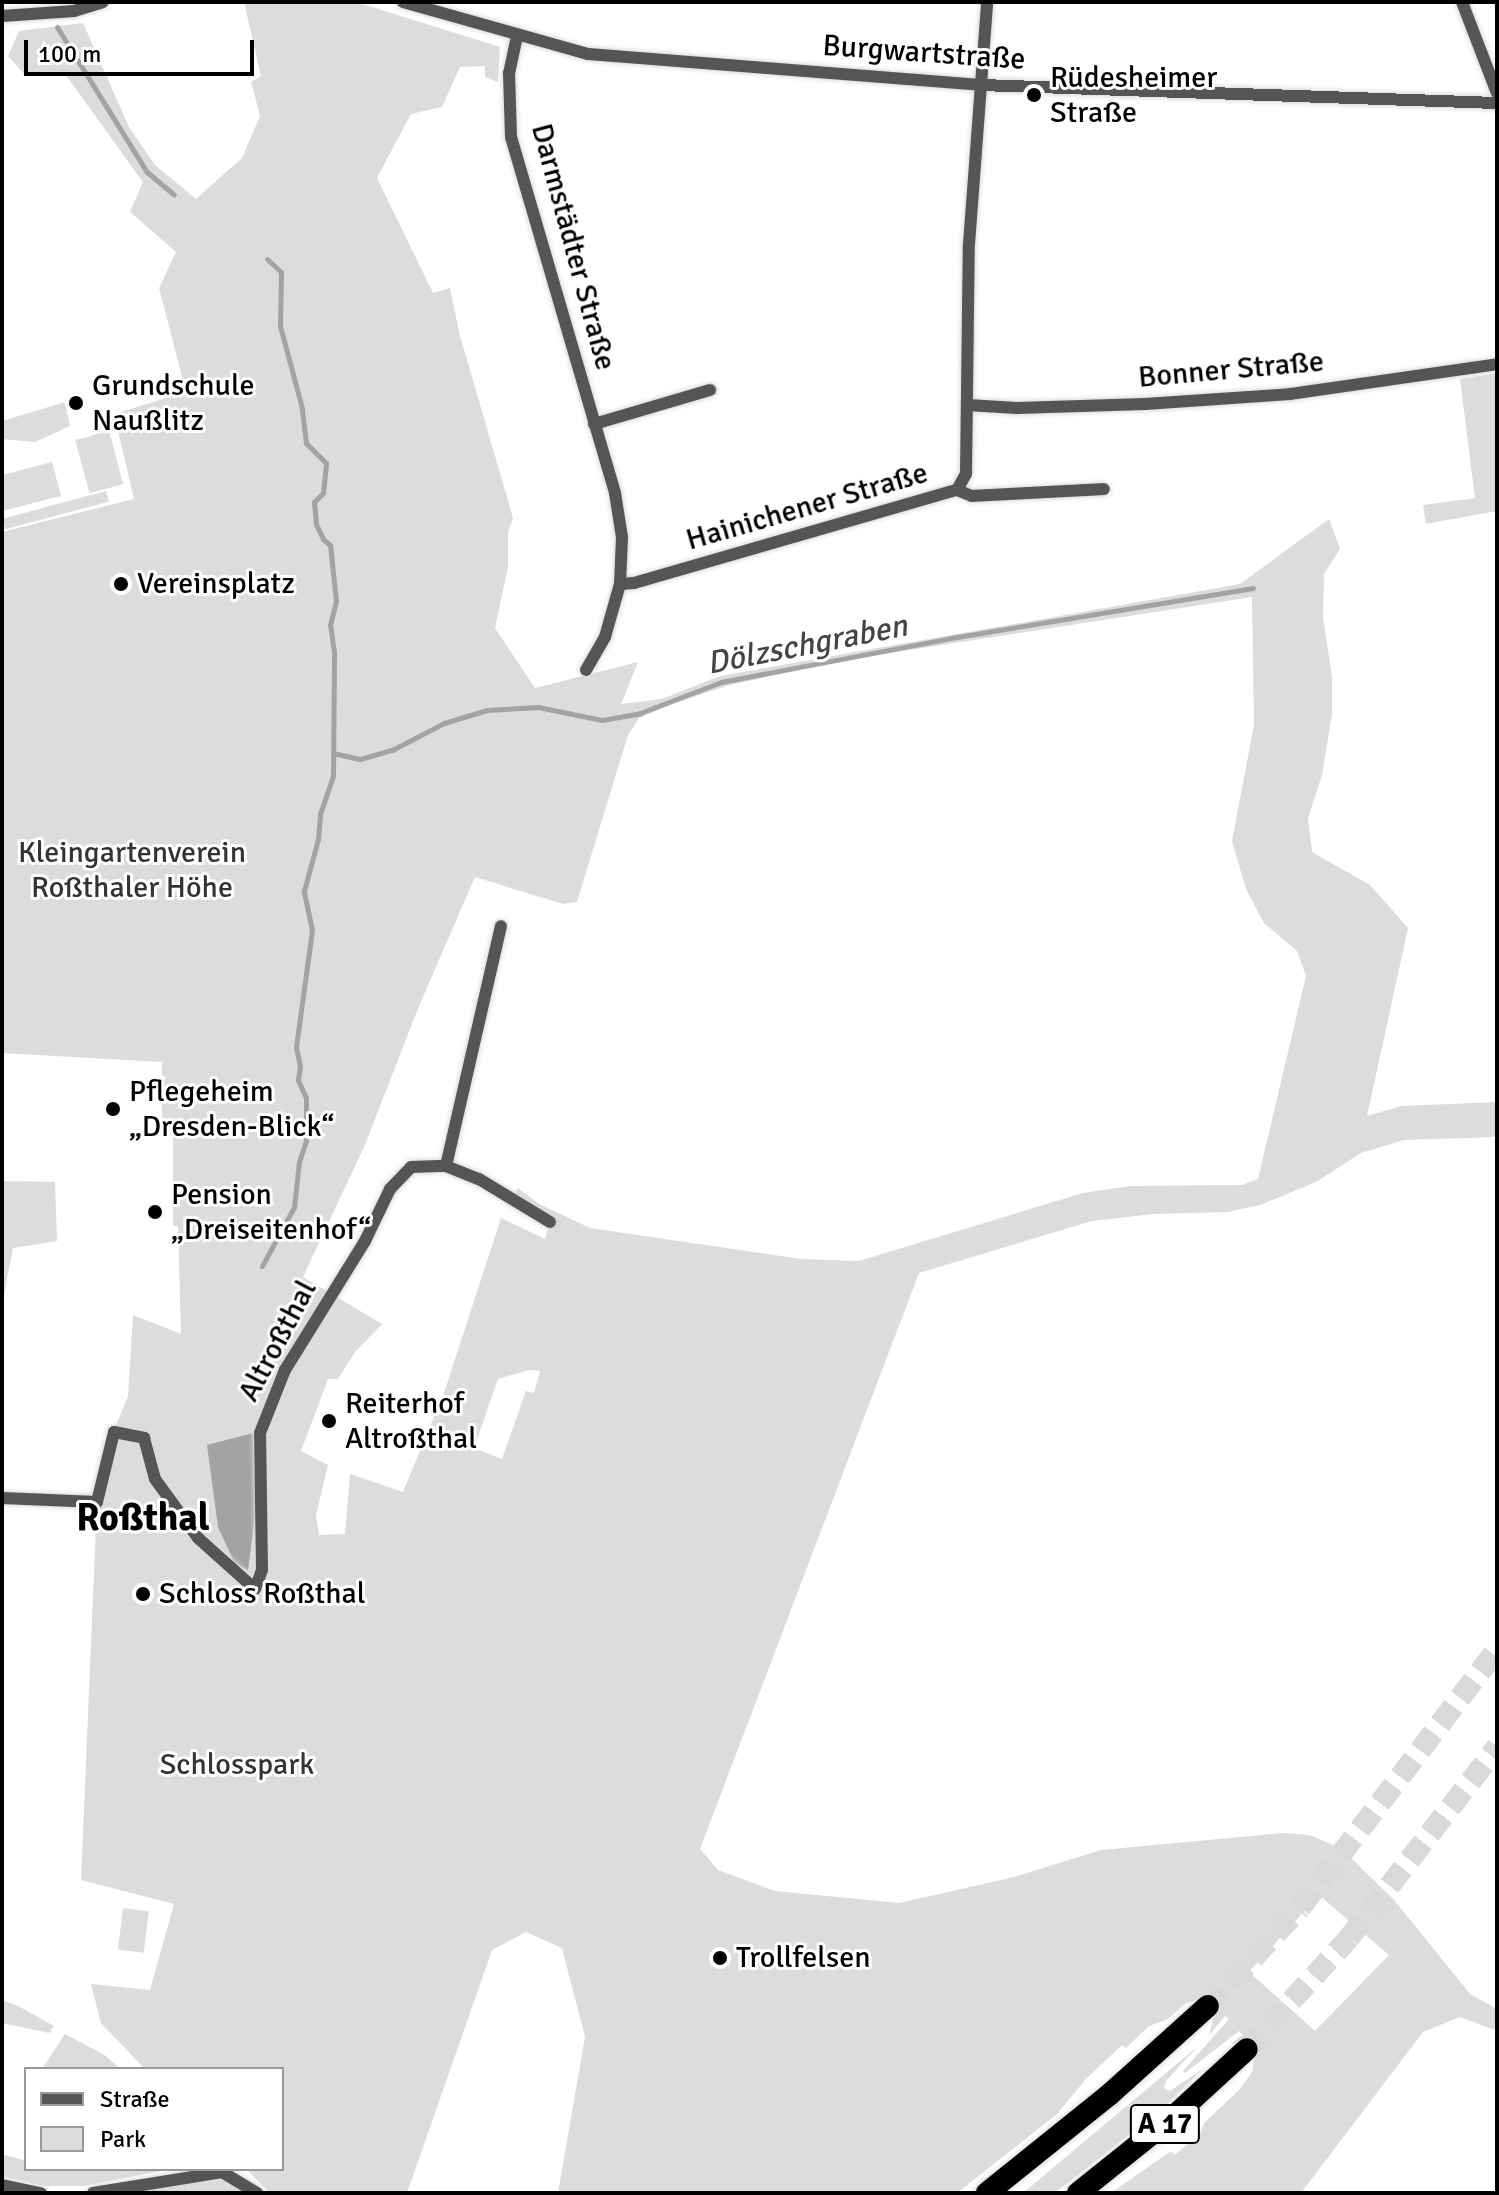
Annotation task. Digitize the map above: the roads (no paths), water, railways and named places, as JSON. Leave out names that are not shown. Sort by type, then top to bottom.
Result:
[{"type":"highway","name":"A 17","points":[[987,2193],[1109,2095],[1208,2006]]},
{"type":"highway","name":"A 17","points":[[1078,2193],[1173,2117],[1247,2049]]},
{"type":"street","points":[[29,2],[29,16]]},
{"type":"street","points":[[2,16],[74,11],[103,2]]},
{"type":"street","name":"Burgwartstraße","points":[[403,2],[588,54],[981,85],[1497,103]]},
{"type":"street","points":[[957,490],[966,474],[969,244],[987,2]]},
{"type":"street","points":[[1462,2],[1497,93]]},
{"type":"street","name":"Darmstädter Straße","points":[[517,36],[509,73],[511,137],[615,493],[622,537],[620,584],[605,637],[586,670]]},
{"type":"street","name":"Bonner Straße","points":[[967,405],[1017,408],[1145,404],[1290,394],[1497,364]]},
{"type":"street","points":[[594,424],[710,390]]},
{"type":"street","name":"Hainichener Straße","points":[[620,584],[710,562],[957,490],[972,496],[1104,489]]},
{"type":"street","points":[[446,1166],[501,926]]},
{"type":"street","name":"Altroßthal","points":[[2,1498],[97,1502],[114,1432],[144,1438],[155,1479],[198,1538],[255,1589],[262,1570],[260,1433],[285,1370],[365,1241],[390,1189],[411,1167],[446,1166],[479,1179],[550,1222]]},
{"type":"street","points":[[93,2193],[222,2172],[257,2193]]},
{"type":"street","points":[[2,2185],[41,2193]]},
{"type":"waterway","points":[[57,27],[147,172],[174,195]]},
{"type":"waterway","points":[[262,1266],[294,1207],[299,1162],[306,1140],[306,1098],[298,1080],[300,1066],[296,1047],[312,930],[304,891],[318,839],[320,814],[333,776],[334,652],[330,625],[336,601],[330,545],[323,539],[316,524],[314,502],[323,493],[326,463],[306,443],[302,408],[280,326],[281,272],[267,259]]},
{"type":"waterway","name":"Dölzschgraben","points":[[333,753],[360,759],[392,750],[444,723],[487,710],[538,707],[602,720],[640,713],[721,682],[951,638],[1253,588]]},
{"type":"tunnel","points":[[1208,2006],[1300,1908],[1497,1649]]},
{"type":"tunnel","points":[[1247,2049],[1349,1938],[1497,1747]]},
{"type":"place","name":"Rüdesheimer Straße","points":[[1034,95]]},
{"type":"place","name":"Grundschule Naußlitz","points":[[76,403]]},
{"type":"place","name":"Vereinsplatz","points":[[121,584]]},
{"type":"place","name":"Pflegeheim „Dresden-Blick“","points":[[113,1109]]},
{"type":"place","name":"Pension „Dreiseitenhof“","points":[[155,1212]]},
{"type":"place","name":"Reiterhof Altroßthal","points":[[329,1421]]},
{"type":"place","name":"Schloss Roßthal","points":[[143,1594]]},
{"type":"place","name":"Trollfelsen","points":[[720,1958]]},
{"type":"district","name":"Roßthal","points":[[143,1518]]},
{"type":"park label","name":"Kleingartenverein Roßthaler Höhe","points":[[132,870]]},
{"type":"park label","name":"Schlosspark","points":[[237,1765]]}]
